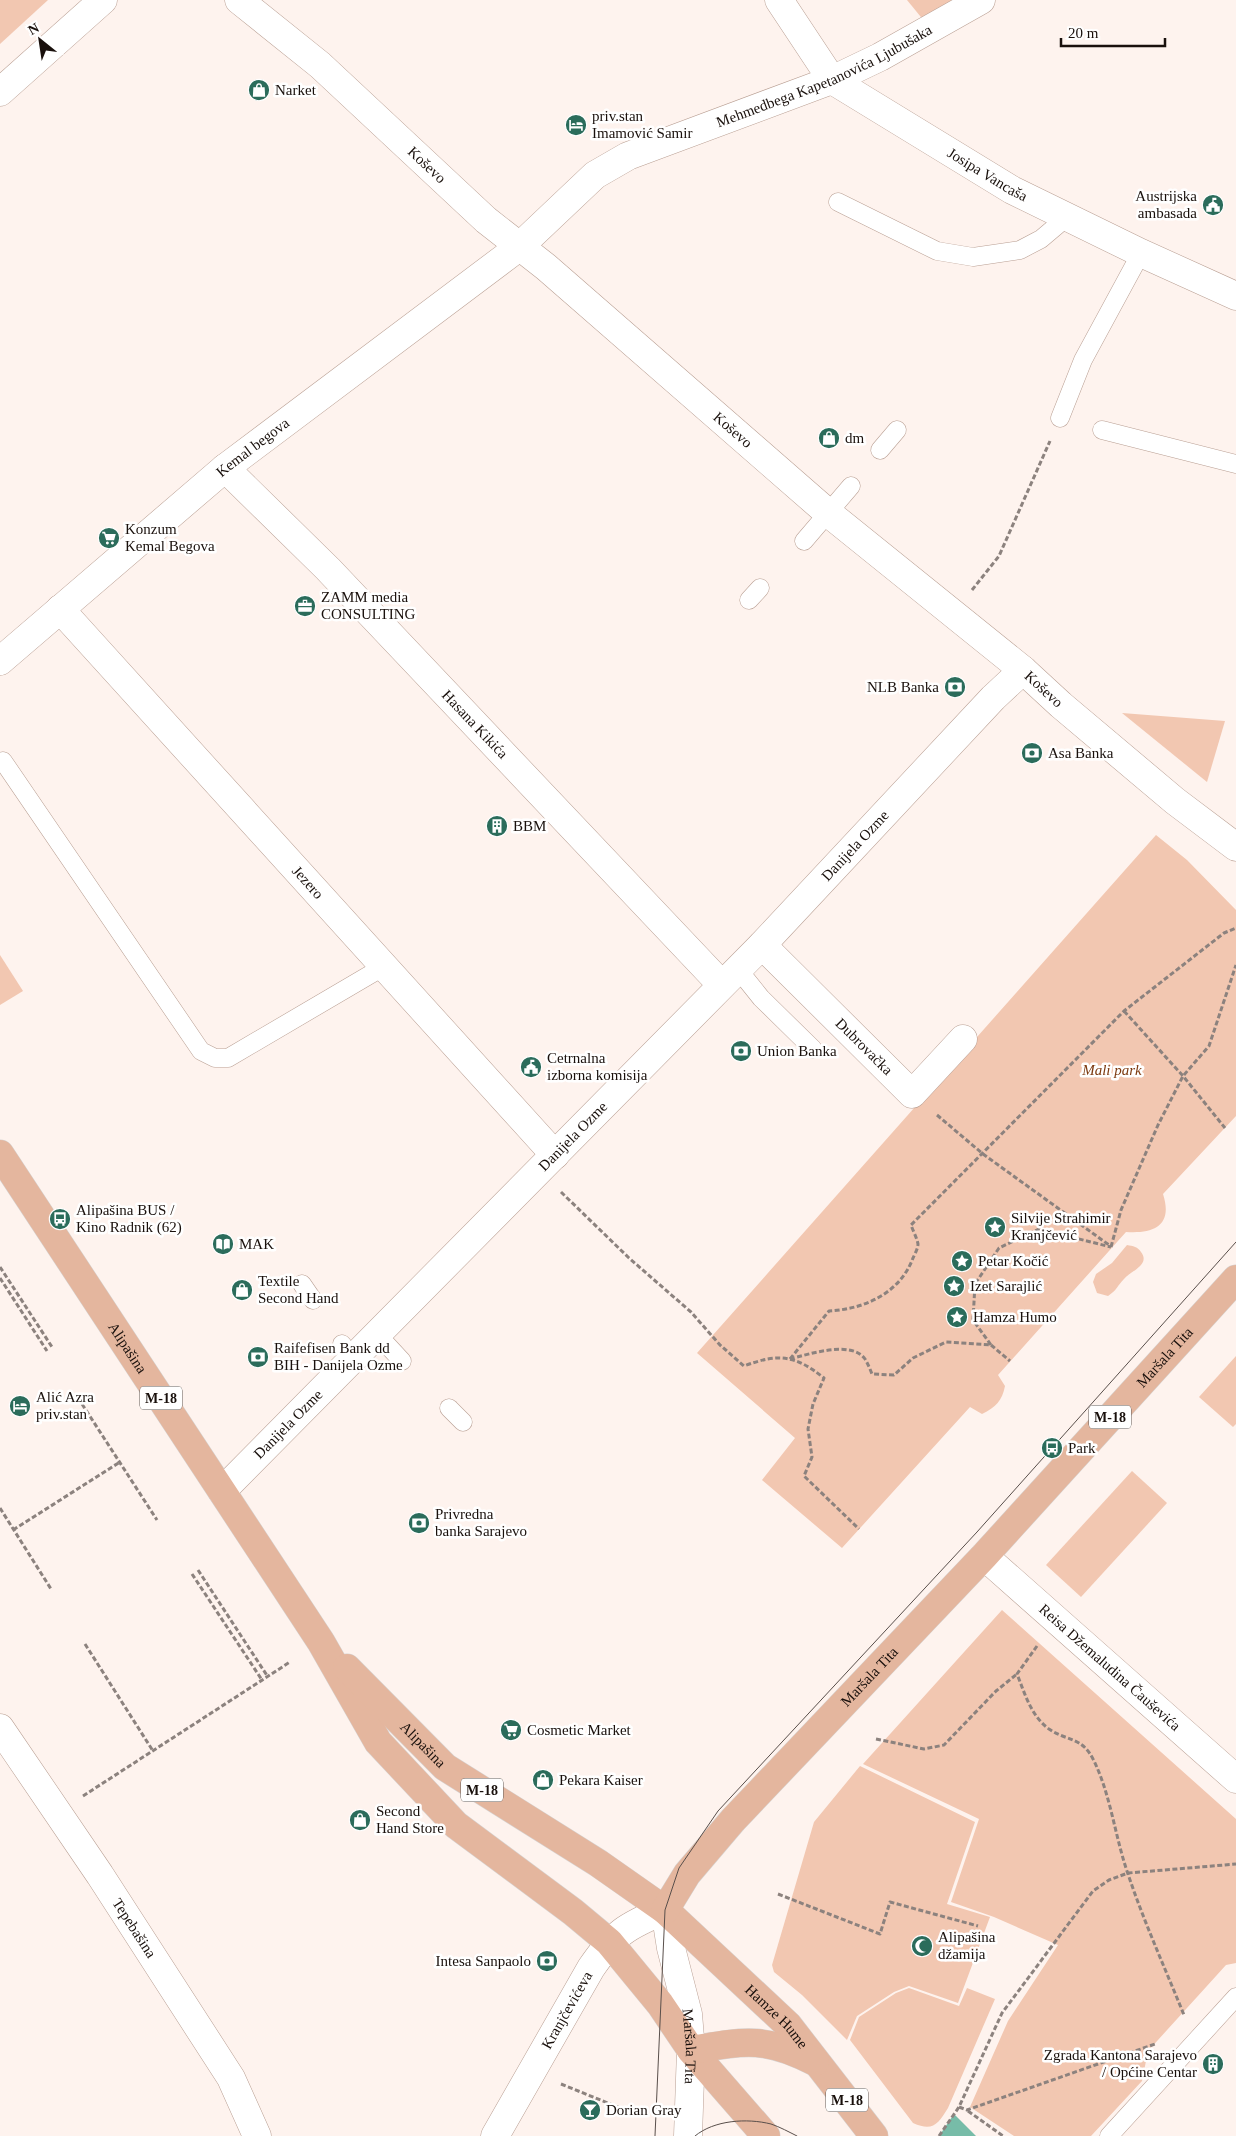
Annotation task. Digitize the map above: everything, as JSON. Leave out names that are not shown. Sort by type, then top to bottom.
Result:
[{"type":"main road","name":"Alipašina","points":[[0,1154],[321,1642],[378,1742],[456,1825],[573,1912],[609,1942]]},
{"type":"main road","name":"Maršala Tita","points":[[665,1910],[687,1874],[733,1820],[984,1556],[1236,1279]]},
{"type":"main road","name":"Alipašina","points":[[321,1642],[445,1767],[598,1864],[665,1910]]},
{"type":"main road","name":"Hamze Hume","points":[[665,1910],[769,2005],[820,2064],[874,2136]]},
{"type":"main road","name":"M-18","points":[[609,1942],[660,2004],[691,2050],[766,2136]]},
{"type":"main road","points":[[691,2050],[748,2042],[762,2042],[779,2045],[820,2064]]},
{"type":"street","points":[[0,92],[103,0]]},
{"type":"street","name":"Koševo","points":[[240,0],[320,65],[486,220],[546,268],[827,512],[1023,670],[1061,706],[1175,801],[1236,847]]},
{"type":"street","name":"Josipa Vancaša","points":[[779,0],[832,80],[1012,190],[1141,253],[1236,296]]},
{"type":"street","name":"Mehmedbega Kapetanovića Ljubušaka","points":[[519,247],[595,175],[628,156],[832,80],[880,57],[981,0]]},
{"type":"street","name":"Kemal begova","points":[[0,661],[224,468],[519,247]]},
{"type":"street","name":"Hasana Kikića","points":[[224,468],[328,569],[729,976]]},
{"type":"street","name":"Jezero","points":[[60,609],[383,967],[547,1163]]},
{"type":"street","name":"Danijela Ozme","points":[[222,1490],[347,1351],[377,1334],[547,1163],[762,944],[992,698],[1023,670]]},
{"type":"street","name":"Dubrovačka","points":[[762,944],[912,1094]]},
{"type":"street","points":[[912,1094],[963,1038]]},
{"type":"street","name":"Reisa Džemaludina Čauševića","points":[[984,1556],[1236,1779]]},
{"type":"street","name":"Tepebašina","points":[[0,1728],[100,1875],[231,2078],[257,2136]]},
{"type":"street","name":"Kranjčevićeva","points":[[495,2136],[591,1968],[609,1942],[625,1929],[665,1910]]},
{"type":"street","name":"Maršala Tita","points":[[665,1910],[671,1948],[688,2014],[691,2050],[688,2136]]},
{"type":"lane","points":[[838,202],[937,251],[973,257],[1020,250],[1041,239],[1066,217]]},
{"type":"lane","points":[[1060,418],[1083,360],[1141,253]]},
{"type":"lane","points":[[880,450],[896,430]]},
{"type":"lane","points":[[1102,430],[1236,464]]},
{"type":"lane","points":[[804,540],[850,486]]},
{"type":"lane","points":[[3,761],[201,1051],[215,1058],[228,1058],[383,967]]},
{"type":"lane","points":[[729,976],[762,998],[814,1049]]},
{"type":"lane","points":[[302,1284],[313,1300]]},
{"type":"lane","points":[[377,1334],[402,1361]]},
{"type":"lane","points":[[449,1408],[463,1422]]},
{"type":"lane","points":[[1109,2136],[1236,1997]]},
{"type":"path","points":[[971,591],[999,556],[1060,418]]},
{"type":"path","points":[[790,1359],[829,1311],[848,1310],[874,1300],[896,1286],[910,1266],[918,1245],[912,1225],[1124,1011],[1224,932],[1236,928]]},
{"type":"path","points":[[1112,1247],[1121,1210],[1158,1124],[1183,1076],[1209,1046],[1236,966]]},
{"type":"path","points":[[1124,1011],[1183,1076],[1225,1128]]},
{"type":"path","points":[[912,1094],[983,1154],[1112,1247]]},
{"type":"path","points":[[547,1163],[628,1258],[692,1312],[720,1345],[744,1366],[769,1357],[790,1359],[812,1368],[824,1378],[811,1412],[808,1429],[812,1457],[804,1476],[859,1530]]},
{"type":"path","points":[[1010,1361],[991,1345],[974,1320],[974,1284],[999,1248],[1040,1229],[1112,1247]]},
{"type":"path","points":[[0,1267],[52,1347]]},
{"type":"path","points":[[0,1278],[47,1351]]},
{"type":"path","points":[[790,1359],[822,1350],[849,1350],[865,1358],[872,1374],[894,1375],[913,1358],[946,1342],[991,1345]]},
{"type":"path","points":[[82,1404],[157,1520]]},
{"type":"path","points":[[13,1530],[120,1462]]},
{"type":"path","points":[[0,1508],[51,1589]]},
{"type":"path","points":[[198,1570],[268,1677]]},
{"type":"path","points":[[192,1574],[262,1680]]},
{"type":"path","points":[[876,1739],[924,1750],[944,1745],[996,1691],[1017,1674],[1042,1640]]},
{"type":"path","points":[[85,1644],[153,1751]]},
{"type":"path","points":[[81,1797],[290,1662]]},
{"type":"path","points":[[1017,1674],[1031,1709],[1040,1721],[1050,1730],[1081,1742],[1094,1759],[1128,1873],[1187,2022]]},
{"type":"path","points":[[939,2136],[959,2107],[1002,2013],[1093,1891],[1108,1880],[1128,1873],[1236,1864]]},
{"type":"path","points":[[778,1894],[880,1934],[890,1902],[978,1926]]},
{"type":"path","points":[[967,2110],[1163,2041]]},
{"type":"path","points":[[556,2082],[635,2114]]},
{"type":"path","points":[[959,2107],[967,2110],[1003,2136]]},
{"type":"green space","points":[[0,0],[48,0],[0,44]]},
{"type":"green space","points":[[907,0],[968,0],[925,22]]},
{"type":"green space","points":[[1122,713],[1225,721],[1207,782]]},
{"type":"green space","name":"Mali park","points":[[1156,835],[1187,860],[1236,910],[1236,1116],[1163,1194],[1166,1213],[1159,1225],[1145,1231],[1126,1232],[998,1375],[1005,1386],[998,1403],[982,1414],[970,1407],[842,1548],[762,1480],[795,1438],[697,1353]]},
{"type":"green space","points":[[0,955],[23,991],[0,1005]]},
{"type":"green space","points":[[1127,1245],[1140,1250],[1143,1257],[1142,1264],[1127,1276],[1108,1296],[1097,1293],[1093,1282],[1096,1274],[1112,1263]]},
{"type":"green space","points":[[1236,1356],[1236,1424],[1233,1427],[1199,1397]]},
{"type":"green space","points":[[1132,1471],[1167,1503],[1081,1597],[1046,1565]]},
{"type":"green space","points":[[1002,1610],[1236,1819],[1236,1963],[1226,1965],[1148,2051],[1142,2081],[1091,2136],[1014,2136],[970,2107],[1008,2021],[1058,1945],[994,1917],[951,1902],[979,1819],[863,1764]]},
{"type":"green space","points":[[860,1766],[975,1822],[947,1904],[990,1917],[958,2003],[909,1986],[894,1992],[857,2016],[847,2040],[802,1995],[774,1972],[772,1965],[814,1822]]},
{"type":"green space","points":[[909,1988],[959,2006],[967,1988],[995,1999],[948,2108],[938,2122],[926,2127],[913,2123],[850,2040],[859,2017],[896,1993]]},
{"type":"shaded area","points":[[954,2114],[976,2136],[939,2136]]},
{"type":"tram line","points":[[655,2136],[665,1910],[679,1868],[718,1811],[977,1532],[1236,1242]]},
{"type":"tram line","points":[[695,2136],[721,2124],[741,2121],[771,2124],[797,2136]]},
{"type":"place","name":"Narket","points":[[259,90]]},
{"type":"place","name":"priv.stan Imamović Samir","points":[[576,125]]},
{"type":"place","name":"Austrijska ambasada","points":[[1213,205]]},
{"type":"place","name":"dm","points":[[829,438]]},
{"type":"place","name":"Konzum Kemal Begova","points":[[109,538]]},
{"type":"place","name":"ZAMM media CONSULTING","points":[[305,606]]},
{"type":"place","name":"NLB Banka","points":[[955,687]]},
{"type":"place","name":"Asa Banka","points":[[1032,753]]},
{"type":"place","name":"BBM","points":[[497,826]]},
{"type":"place","name":"Union Banka","points":[[741,1051]]},
{"type":"place","name":"Cetrnalna izborna komisija","points":[[531,1067]]},
{"type":"place","name":"Alipašina BUS / Kino Radnik (62)","points":[[60,1219]]},
{"type":"place","name":"Silvije Strahimir Kranjčević","points":[[995,1227]]},
{"type":"place","name":"MAK","points":[[223,1244]]},
{"type":"place","name":"Petar Kočić","points":[[962,1261]]},
{"type":"place","name":"Izet Sarajlić","points":[[954,1286]]},
{"type":"place","name":"Textile Second Hand","points":[[242,1290]]},
{"type":"place","name":"Hamza Humo","points":[[957,1317]]},
{"type":"place","name":"Raifefisen Bank dd BIH - Danijela Ozme","points":[[258,1357]]},
{"type":"place","name":"Alić Azra priv.stan","points":[[20,1406]]},
{"type":"place","name":"Park","points":[[1052,1448]]},
{"type":"place","name":"Privredna banka Sarajevo","points":[[419,1523]]},
{"type":"place","name":"Cosmetic Market","points":[[511,1730]]},
{"type":"place","name":"Pekara Kaiser","points":[[543,1780]]},
{"type":"place","name":"Second Hand Store","points":[[360,1820]]},
{"type":"place","name":"Alipašina džamija","points":[[922,1946]]},
{"type":"place","name":"Intesa Sanpaolo","points":[[547,1961]]},
{"type":"place","name":"Zgrada Kantona Sarajevo / Općine Centar","points":[[1213,2064]]},
{"type":"place","name":"Dorian Gray","points":[[590,2110]]}]
